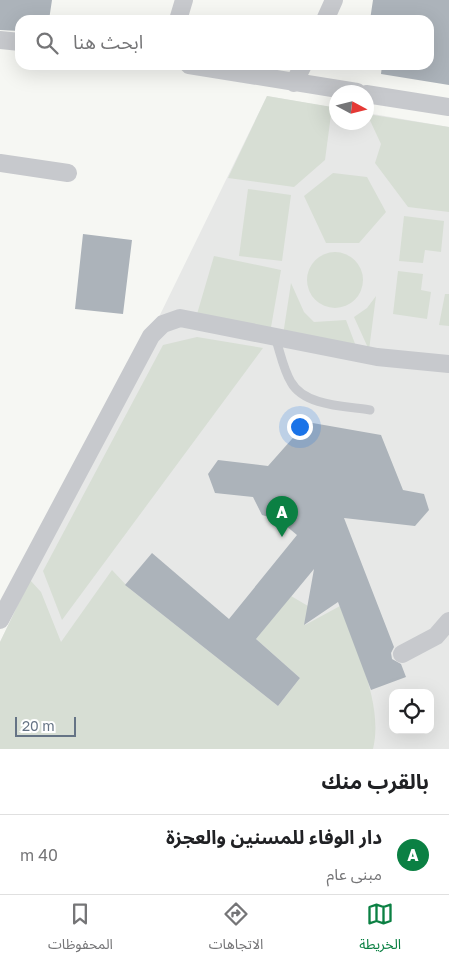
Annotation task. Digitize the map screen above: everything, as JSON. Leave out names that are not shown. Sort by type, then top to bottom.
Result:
[{"type":"street","points":[[180,15],[184,0]]},
{"type":"street","points":[[327,15],[334,0]]},
{"type":"street","points":[[0,40],[15,42]]},
{"type":"street","points":[[218,70],[329,88]]},
{"type":"street","points":[[294,83],[300,70]]},
{"type":"street","points":[[374,95],[449,106]]},
{"type":"street","points":[[0,163],[68,173]]},
{"type":"street","points":[[0,620],[152,336],[163,324],[180,318],[377,356],[449,364]]},
{"type":"street","points":[[402,654],[436,636],[449,621]]},
{"type":"lane","points":[[275,337],[290,381],[297,391],[307,398],[370,410]]},
{"type":"shaded area","points":[[267,96],[329,107],[329,130],[374,130],[374,114],[449,127],[449,749],[0,749],[0,642]]},
{"type":"shaded area","points":[[267,96],[329,106],[329,130],[325,160],[294,187],[228,178]]},
{"type":"shaded area","points":[[374,115],[449,127],[449,212],[408,207],[375,163],[381,144],[374,129]]},
{"type":"shaded area","points":[[333,173],[367,177],[386,212],[359,243],[326,243],[304,196]]},
{"type":"shaded area","points":[[248,189],[291,195],[282,261],[239,256]]},
{"type":"shaded area","points":[[404,216],[444,221],[441,252],[425,250],[423,263],[399,261]]},
{"type":"shaded area","points":[[335,252],[350,257],[358,265],[363,280],[358,295],[350,303],[335,308],[320,303],[312,295],[307,280],[312,265],[320,257]]},
{"type":"shaded area","points":[[214,256],[281,270],[270,333],[195,321]]},
{"type":"shaded area","points":[[398,271],[423,274],[421,290],[431,292],[427,319],[393,314]]},
{"type":"shaded area","points":[[291,283],[304,312],[314,322],[346,320],[357,349],[283,335]]},
{"type":"shaded area","points":[[445,294],[449,294],[449,326],[439,325]]},
{"type":"shaded area","points":[[376,296],[369,350],[354,317],[367,308]]},
{"type":"shaded area","points":[[197,337],[263,348],[62,620],[43,571],[163,345]]},
{"type":"shaded area","points":[[112,570],[130,589],[278,706],[300,678],[256,639],[291,596],[308,606],[305,625],[340,606],[360,657],[371,695],[375,713],[373,749],[0,749],[0,642],[30,580],[41,592],[61,642]]},
{"type":"building","points":[[0,0],[52,0],[50,15],[15,15],[15,31],[0,30]]},
{"type":"building","points":[[373,0],[449,0],[449,85],[381,74],[381,70],[434,70],[434,15],[371,15]]},
{"type":"building","points":[[83,234],[132,240],[123,314],[75,309]]},
{"type":"building","points":[[307,422],[381,435],[403,490],[424,494],[429,510],[415,526],[344,518],[394,647],[391,653],[392,659],[401,664],[406,677],[371,690],[338,602],[304,625],[314,569],[256,639],[300,678],[278,706],[125,585],[152,553],[229,619],[297,535],[279,520],[262,515],[253,497],[215,493],[208,474],[218,460],[268,466]]},
{"type":"place","name":"دار الوفاء للمسنين والعجزة","points":[[282,537]]}]
